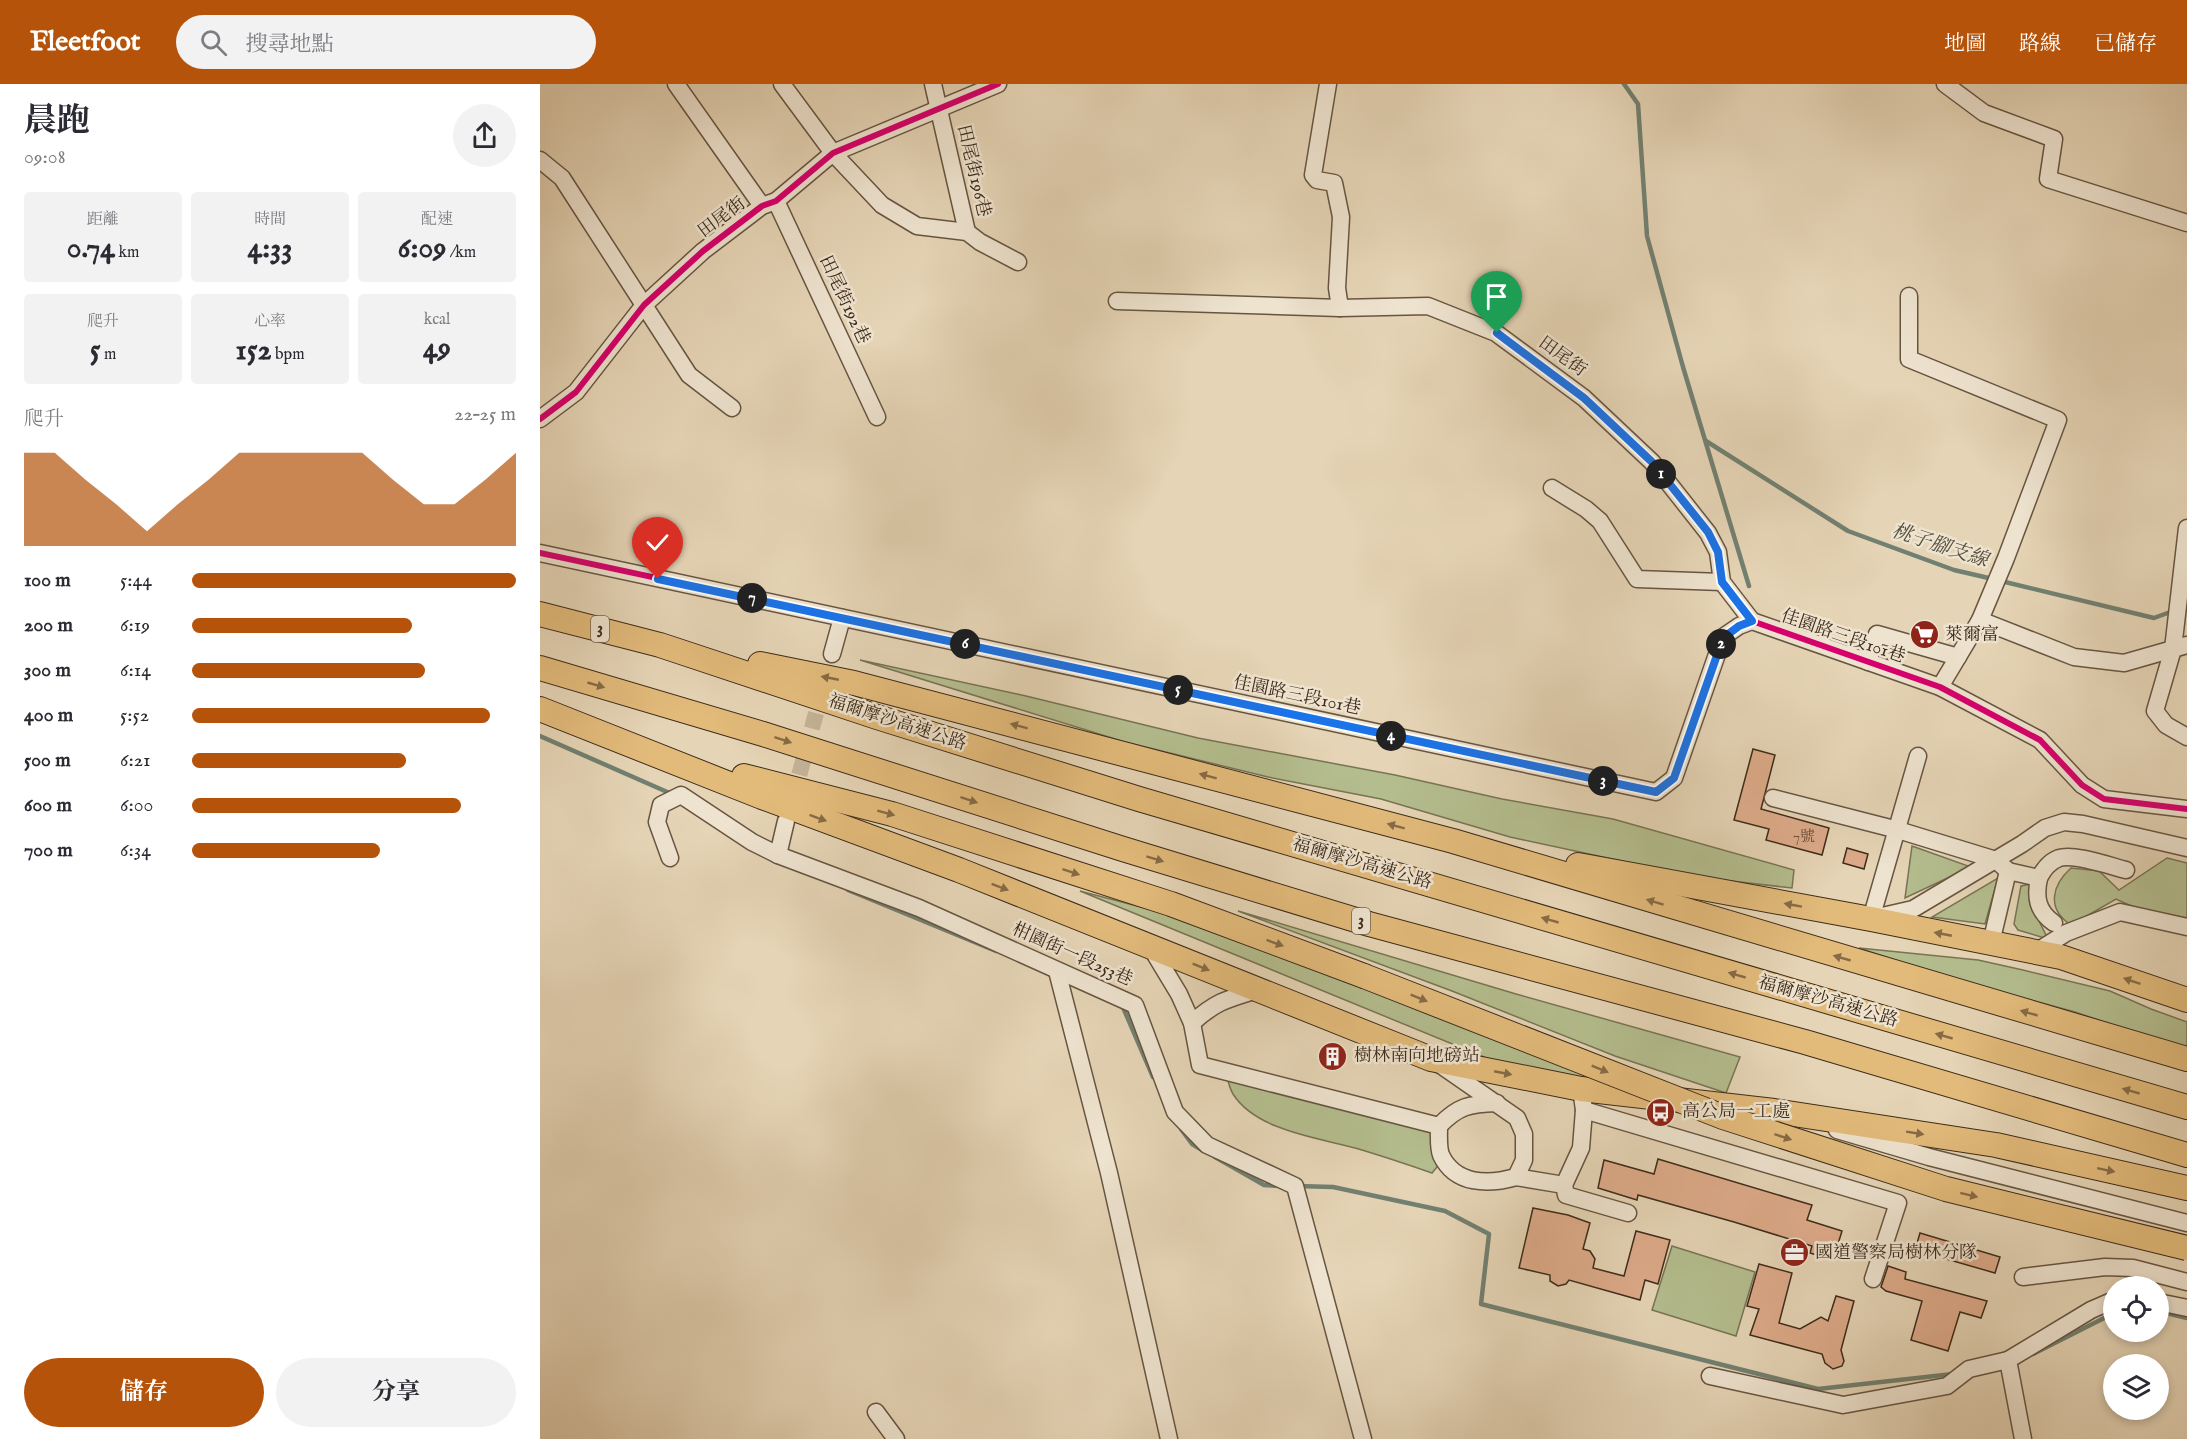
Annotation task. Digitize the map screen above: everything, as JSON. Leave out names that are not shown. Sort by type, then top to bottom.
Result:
[{"type":"highway","name":"福爾摩沙高速公路","points":[[540,614],[660,645],[877,717],[1139,799],[2187,1107]]},
{"type":"highway","points":[[660,645],[854,682],[1453,841],[2187,1059]]},
{"type":"highway","name":"3","points":[[540,668],[763,734],[1123,849],[1369,924],[1804,1041],[2187,1155]]},
{"type":"highway","points":[[540,709],[762,797],[959,870],[1431,1059],[1582,1099],[1774,1111],[1996,1145],[2187,1188]]},
{"type":"highway","points":[[607,735],[752,778],[892,814],[1171,904],[1365,976],[1723,1117],[1946,1189],[2187,1248]]},
{"type":"highway","points":[[1453,841],[2061,957],[2187,1000]]},
{"type":"street","name":"田尾街192巷","points":[[676,84],[769,203],[877,417]]},
{"type":"street","points":[[782,84],[833,153],[882,205],[917,226],[968,232],[980,242],[1018,262]]},
{"type":"street","name":"田尾街196巷","points":[[933,84],[968,232]]},
{"type":"street","name":"田尾街","points":[[540,419],[576,392],[644,305],[703,251],[833,153],[998,84]]},
{"type":"street","points":[[1328,84],[1313,175],[1317,180],[1334,183],[1341,217],[1337,288],[1340,308]]},
{"type":"street","points":[[1945,84],[1984,113],[2054,139],[2048,179],[2187,223]]},
{"type":"street","points":[[540,160],[562,178],[689,375],[732,408]]},
{"type":"street","points":[[1909,296],[1909,359],[2058,420],[1980,620],[1940,687]]},
{"type":"street","name":"田尾街","points":[[1118,301],[1340,308],[1428,306],[1497,333],[1584,398],[1652,462],[1708,532],[1718,552],[1722,582],[1752,621]]},
{"type":"street","points":[[1552,488],[1586,509],[1600,521],[1637,579],[1722,582]]},
{"type":"street","points":[[2187,528],[2180,647],[2155,711],[2166,725],[2187,737]]},
{"type":"street","name":"佳園路三段101巷","points":[[540,553],[1656,792],[1674,778],[1723,638],[1739,626],[1752,621],[1940,687],[2040,740],[2082,785],[2104,799],[2187,809]]},
{"type":"street","points":[[832,654],[842,618]]},
{"type":"street","points":[[1980,620],[2074,657],[2124,663],[2180,647]]},
{"type":"street","points":[[1868,662],[1877,634],[1958,657]]},
{"type":"street","points":[[1871,919],[1918,756]]},
{"type":"street","name":"柑園街一段253巷","points":[[670,858],[657,822],[661,805],[681,795],[752,842],[778,855],[919,908],[1136,1005],[1175,1112],[1207,1145],[1295,1186],[1363,1439]]},
{"type":"street","points":[[1773,798],[1898,830],[2038,878]]},
{"type":"street","points":[[778,855],[786,821]]},
{"type":"street","points":[[1871,919],[1913,909],[2002,866],[2045,828],[2064,822],[2083,824],[2187,849]]},
{"type":"street","points":[[2054,923],[2038,906],[2036,892],[2038,878],[2048,865],[2062,857],[2126,870]]},
{"type":"street","points":[[1991,943],[2002,866]]},
{"type":"street","points":[[2036,952],[2066,933],[2120,912],[2187,927]]},
{"type":"street","points":[[1150,946],[1179,994],[1192,1023],[1200,1065],[1439,1126]]},
{"type":"street","points":[[1057,971],[1108,1173],[1169,1439]]},
{"type":"street","points":[[1192,1023],[1221,1000],[1257,990]]},
{"type":"street","points":[[1431,1059],[1517,1118],[1524,1134],[1524,1160],[1516,1177]]},
{"type":"street","points":[[1628,1213],[1566,1195],[1564,1185],[1581,1148],[1582,1099],[1898,1203],[1873,1279]]},
{"type":"street","points":[[1497,1103],[1470,1104],[1451,1113],[1439,1126],[1440,1154],[1452,1171],[1470,1181],[1496,1183],[1516,1177],[1564,1185]]},
{"type":"street","points":[[1774,1111],[1929,1157],[2187,1223]]},
{"type":"street","points":[[2023,1276],[2105,1267],[2133,1268],[2187,1282]]},
{"type":"street","points":[[2169,1304],[2187,1308]]},
{"type":"street","points":[[1710,1376],[1843,1405],[1947,1386],[1970,1369],[2008,1360],[2103,1305]]},
{"type":"street","points":[[2008,1360],[2023,1439]]},
{"type":"street","points":[[876,1412],[896,1439]]},
{"type":"green space","points":[[860,660],[1026,696],[1198,738],[1613,819],[1794,870],[1792,888],[1696,877],[1510,837],[1381,799],[1268,777],[1125,742]]},
{"type":"green space","points":[[1912,846],[1971,867],[1905,898]]},
{"type":"green space","points":[[2167,858],[2187,863],[2187,918],[2136,908],[2116,899],[2071,925],[2058,912],[2054,897],[2056,889],[2071,868],[2099,871],[2119,890]]},
{"type":"green space","points":[[1998,878],[1985,924],[1932,917]]},
{"type":"green space","points":[[2031,884],[2030,903],[2048,939],[2018,930],[2014,924],[2021,886]]},
{"type":"green space","points":[[1080,891],[1190,920],[1599,1079],[1558,1075],[1501,1064]]},
{"type":"green space","points":[[1238,911],[1516,994],[1740,1057],[1726,1093],[1615,1056],[1452,991]]},
{"type":"green space","points":[[1859,948],[1978,960],[2110,991],[2187,1022],[2187,1047],[2075,1012],[1937,974]]},
{"type":"green space","points":[[1227,1076],[1432,1132],[1441,1162],[1432,1173],[1274,1125],[1244,1107],[1233,1094]]},
{"type":"green space","points":[[1672,1246],[1755,1272],[1736,1336],[1652,1310]]},
{"type":"building","points":[[1753,749],[1775,755],[1761,809],[1829,828],[1822,855],[1766,840],[1769,829],[1734,820]]},
{"type":"building","points":[[1847,848],[1868,854],[1864,869],[1843,863]]},
{"type":"building","name":"樹林南向地磅站","points":[[1327,1045],[1345,1052],[1339,1067],[1321,1060]]},
{"type":"building","points":[[1658,1159],[1812,1205],[1807,1220],[1842,1231],[1833,1260],[1810,1253],[1812,1246],[1734,1222],[1638,1195],[1637,1200],[1598,1188],[1604,1160],[1654,1174]]},
{"type":"building","points":[[1533,1208],[1568,1215],[1590,1223],[1583,1249],[1590,1251],[1595,1259],[1593,1268],[1624,1276],[1636,1231],[1670,1240],[1658,1284],[1645,1280],[1640,1300],[1569,1280],[1566,1284],[1558,1286],[1550,1281],[1550,1275],[1519,1268]]},
{"type":"building","points":[[1920,1233],[2000,1257],[1995,1273],[1915,1250]]},
{"type":"building","points":[[1759,1264],[1792,1273],[1779,1323],[1800,1329],[1821,1317],[1828,1321],[1836,1296],[1854,1301],[1841,1350],[1844,1361],[1842,1366],[1833,1369],[1825,1363],[1822,1354],[1750,1335],[1759,1309],[1747,1306]]},
{"type":"building","points":[[1888,1266],[1906,1272],[1905,1279],[1987,1301],[1981,1318],[1960,1312],[1948,1351],[1911,1340],[1922,1301],[1886,1291],[1881,1287]]},
{"type":"waterway","points":[[1624,84],[1638,104],[1647,236],[1683,367],[1749,586]]},
{"type":"waterway","name":"桃子腳支線","points":[[1706,441],[1848,531],[1954,570],[1993,579]]},
{"type":"waterway","name":"桃子腳支線","points":[[2001,581],[2154,618],[2173,611]]},
{"type":"waterway","points":[[540,736],[674,795]]},
{"type":"waterway","points":[[848,890],[996,951]]},
{"type":"waterway","points":[[1122,1005],[1153,1077]]},
{"type":"waterway","points":[[1181,1129],[1192,1144],[1202,1150]]},
{"type":"waterway","points":[[1215,1157],[1264,1185],[1280,1186]]},
{"type":"waterway","points":[[1297,1186],[1333,1187],[1445,1211],[1489,1234],[1481,1304],[1818,1389],[1953,1374]]},
{"type":"waterway","points":[[2169,1314],[2187,1318]]},
{"type":"waterway","points":[[2033,1354],[2103,1319]]},
{"type":"tunnel","points":[[793,798],[832,654]]},
{"type":"cycle path","points":[[540,419],[576,392],[644,305],[703,251],[762,206],[776,201],[833,153],[998,84]]},
{"type":"cycle path","points":[[540,553],[1656,792],[1674,778],[1723,637],[1739,626],[1752,621],[1940,687],[2040,740],[2082,785],[2104,799],[2187,809]]},
{"type":"place","name":"萊爾富","points":[[1924,635]]},
{"type":"place","name":"樹林南向地磅站","points":[[1333,1056]]},
{"type":"place","name":"高公局一工處","points":[[1661,1112]]},
{"type":"place","name":"國道警察局樹林分隊","points":[[1794,1253]]},
{"type":"route","points":[[658,579],[1656,792],[1674,778],[1723,638],[1739,626],[1752,621],[1722,582],[1718,552],[1708,532],[1652,462],[1584,398],[1497,333]]}]
